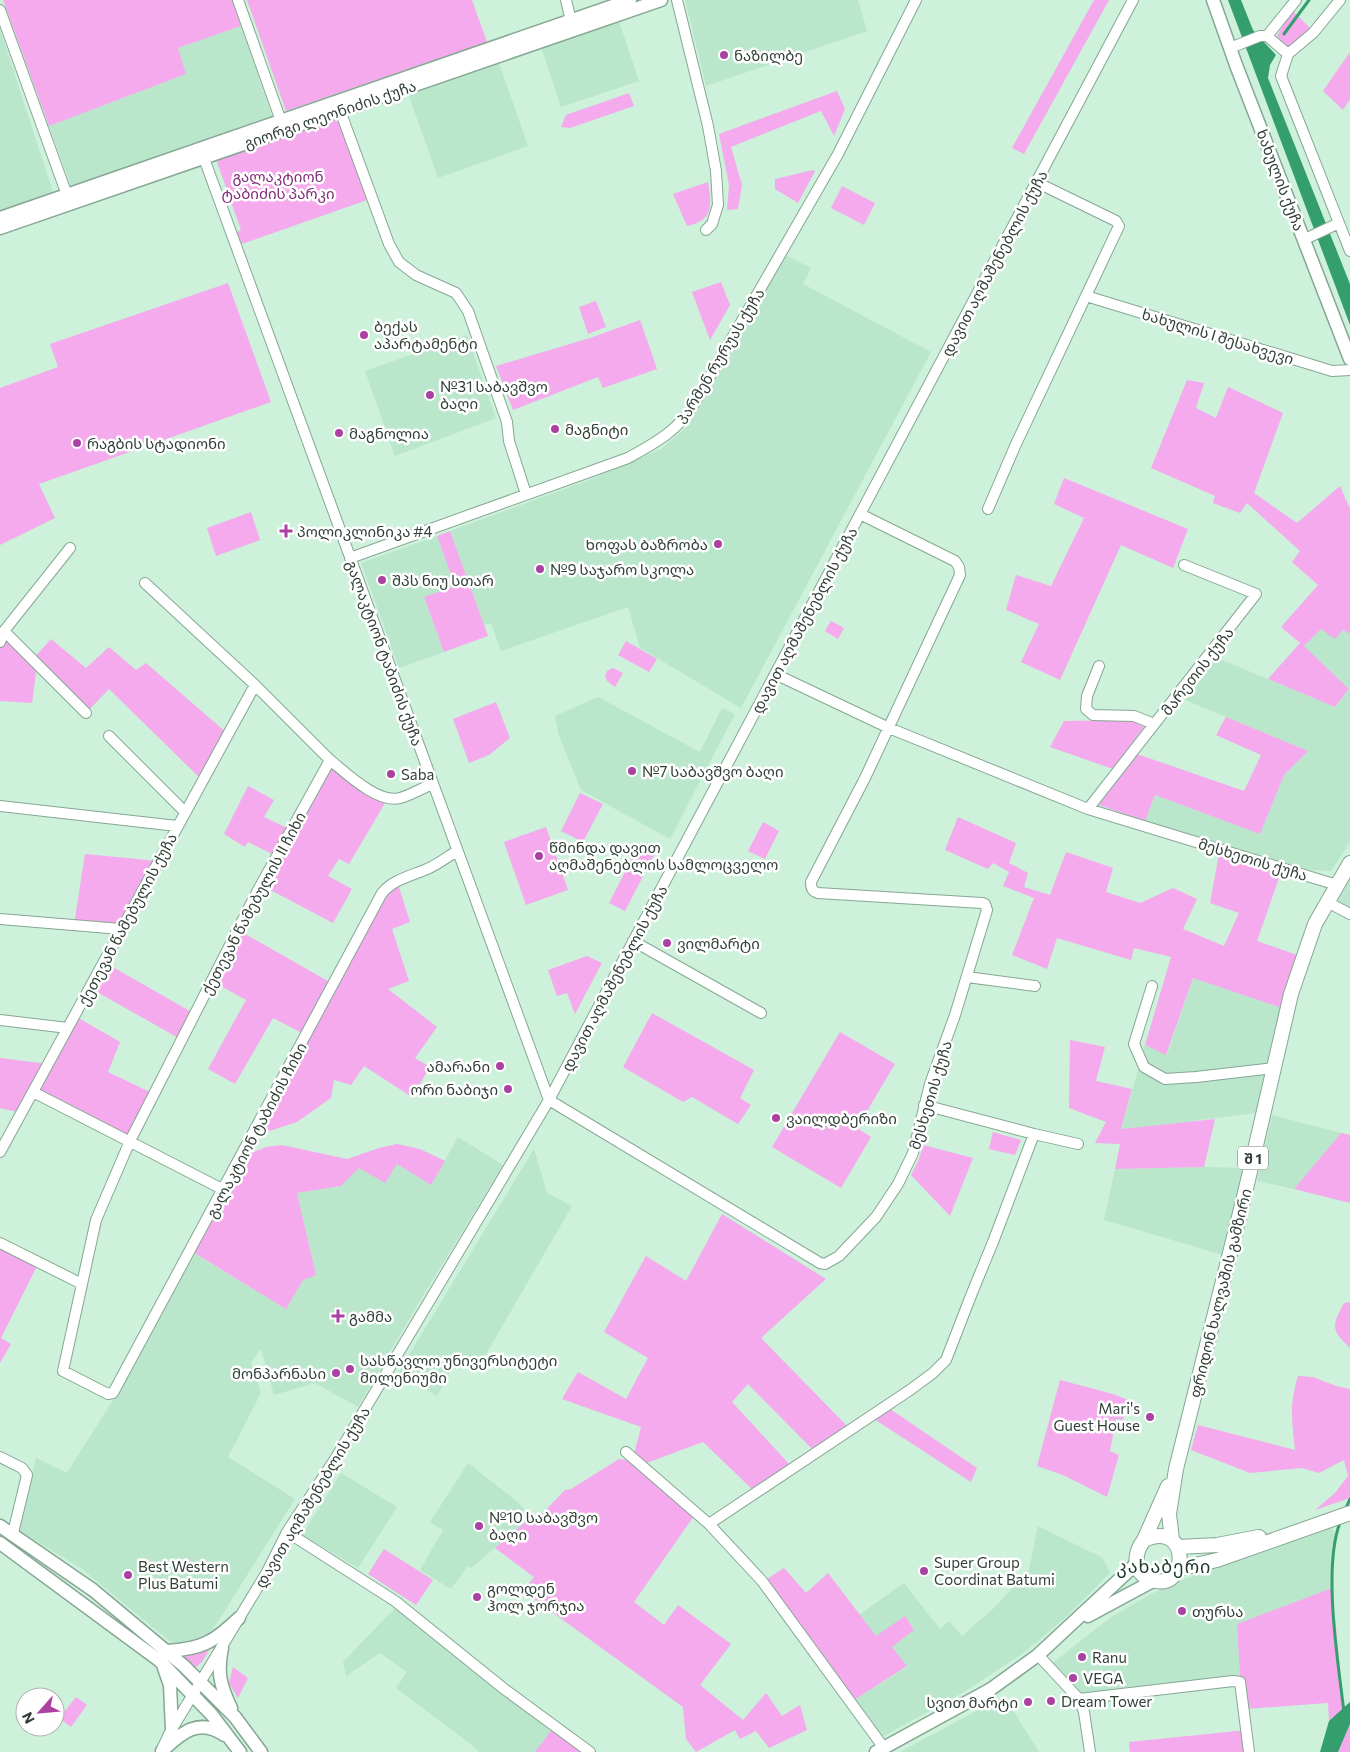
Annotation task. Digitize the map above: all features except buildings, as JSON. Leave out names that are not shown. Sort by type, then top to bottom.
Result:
[{"type":"highway","name":"ფრიდონ ხალვაშის გამზირი","points":[[1176,1469],[1245,1193],[1291,994],[1315,924],[1350,863]]},
{"type":"highway","name":"შ 1","points":[[1144,1540],[1176,1469]]},
{"type":"highway","name":"შ 1","points":[[1175,1544],[1169,1514],[1176,1469]]},
{"type":"highway","points":[[1178,1568],[1217,1560],[1330,1516],[1350,1504]]},
{"type":"highway","points":[[1175,1544],[1181,1561],[1178,1568],[1168,1579],[1161,1581],[1153,1580],[1140,1572],[1136,1564],[1137,1551],[1144,1540],[1153,1536],[1163,1536],[1175,1544],[1207,1546],[1247,1541],[1330,1516],[1350,1513]]},
{"type":"main road","name":"გიორგი ლეონიძის ქუჩა","points":[[0,218],[202,153],[280,121],[339,106],[630,0]]},
{"type":"main road","name":"გიორგი ლეონიძის ქუჩა","points":[[0,228],[202,153],[661,0]]},
{"type":"main road","name":"ხახულის ქუჩა","points":[[1213,0],[1236,46],[1309,237],[1350,359]]},
{"type":"main road","points":[[0,1526],[93,1590],[164,1656],[240,1752]]},
{"type":"main road","points":[[0,1543],[201,1682],[235,1717],[261,1752]]},
{"type":"main road","points":[[880,1750],[991,1689],[1038,1655],[1136,1564]]},
{"type":"main road","points":[[1067,1629],[1153,1580]]},
{"type":"main road","points":[[164,1656],[201,1646],[221,1635],[239,1618]]},
{"type":"main road","points":[[222,1648],[219,1662],[220,1682],[235,1717]]},
{"type":"main road","points":[[164,1656],[170,1685],[172,1730]]},
{"type":"main road","points":[[161,1752],[176,1738],[197,1727],[209,1726],[231,1739]]},
{"type":"street","points":[[238,0],[280,121]]},
{"type":"street","points":[[566,0],[571,20]]},
{"type":"street","points":[[677,0],[708,126],[716,171],[718,205],[716,216],[706,230]]},
{"type":"street","name":"პარმენ რურუას ქუჩა","points":[[350,558],[628,458],[675,428],[690,411],[838,154],[916,0]]},
{"type":"street","name":"დავით აღმაშენებლის ქუჩა","points":[[161,1752],[193,1694],[267,1572],[287,1532],[337,1456],[549,1100],[1133,0]]},
{"type":"street","points":[[1236,46],[1264,36],[1296,0]]},
{"type":"street","points":[[1340,0],[1313,33],[1288,54],[1281,76],[1335,225],[1350,250]]},
{"type":"street","points":[[0,10],[67,195]]},
{"type":"street","points":[[1264,36],[1288,54]]},
{"type":"street","points":[[339,106],[389,244],[399,262],[416,275],[456,293],[468,311],[507,422],[509,441],[526,494]]},
{"type":"street","name":"გალაკტიონ ტაბიძის ქუჩა","points":[[202,153],[549,1100]]},
{"type":"street","points":[[988,509],[1016,444],[1119,226],[1119,223],[1036,182]]},
{"type":"street","points":[[1309,237],[1335,225]]},
{"type":"street","name":"ხახულის I შესახვევი","points":[[1086,296],[1332,371],[1350,370]]},
{"type":"street","points":[[860,514],[955,561],[959,567],[960,575],[889,728]]},
{"type":"street","points":[[0,642],[4,631],[70,548]]},
{"type":"street","name":"მარეთის ქუჩა","points":[[1088,809],[1256,594],[1184,565]]},
{"type":"street","points":[[145,583],[255,685],[330,760],[371,792],[388,798],[400,798],[433,784]]},
{"type":"street","points":[[4,631],[86,713]]},
{"type":"street","points":[[1099,666],[1087,696],[1086,709],[1093,715],[1134,716],[1154,724]]},
{"type":"street","name":"მესხეთის ქუჩა","points":[[775,674],[889,728],[1088,809],[1337,885]]},
{"type":"street","name":"ქეთევან წამებულის ქუჩა","points":[[0,1152],[255,685]]},
{"type":"street","name":"მესხეთის ქუჩა","points":[[549,1100],[820,1263],[826,1264],[839,1256],[876,1217],[898,1184],[913,1153],[930,1084],[955,1015],[987,910],[984,904],[818,893],[812,889],[811,882],[889,728]]},
{"type":"street","points":[[109,736],[184,812]]},
{"type":"street","name":"ქეთევან წამებულის II ჩიხი","points":[[63,1371],[96,1220],[130,1141],[257,892],[330,760]]},
{"type":"street","points":[[0,806],[177,826]]},
{"type":"street","name":"გალაკტიონ ტაბიძის ჩიხი","points":[[63,1371],[108,1394],[114,1393],[382,893],[389,886],[429,869],[457,851]]},
{"type":"street","points":[[1328,902],[1350,914]]},
{"type":"street","points":[[0,919],[121,929]]},
{"type":"street","points":[[633,941],[761,1013]]},
{"type":"street","points":[[967,977],[1034,986]]},
{"type":"street","points":[[1152,986],[1134,1044],[1144,1067],[1164,1079],[1274,1068]]},
{"type":"street","points":[[0,1020],[68,1028]]},
{"type":"street","points":[[33,1092],[224,1190]]},
{"type":"street","points":[[924,1105],[1078,1144]]},
{"type":"street","points":[[710,1524],[910,1390],[933,1373],[946,1360],[1034,1134]]},
{"type":"street","points":[[0,1243],[82,1284]]},
{"type":"street","points":[[626,1452],[710,1524],[762,1581],[880,1750]]},
{"type":"street","points":[[0,1457],[22,1468],[27,1475],[12,1534]]},
{"type":"street","points":[[287,1532],[395,1601],[503,1688],[590,1752]]},
{"type":"street","points":[[1038,1655],[1079,1699],[1084,1712],[1090,1752]]},
{"type":"street","points":[[1079,1699],[1233,1681],[1240,1682],[1249,1752]]},
{"type":"shaded area","points":[[685,0],[858,0],[867,31],[706,86]]},
{"type":"shaded area","points":[[1228,0],[1241,0],[1253,30],[1276,55],[1270,65],[1268,78],[1350,284],[1350,325]]},
{"type":"shaded area","points":[[618,18],[639,81],[561,107],[540,44]]},
{"type":"shaded area","points":[[241,26],[272,116],[72,188],[49,126],[186,74],[178,48]]},
{"type":"shaded area","points":[[0,29],[53,192],[0,212]]},
{"type":"shaded area","points":[[498,60],[528,146],[438,178],[408,93]]},
{"type":"shaded area","name":"Ხოფას Ბაზრობა","points":[[785,255],[811,268],[803,284],[931,352],[741,708],[640,648],[628,607],[501,651],[491,623],[484,625],[450,531],[586,481],[661,449],[688,426]]},
{"type":"shaded area","name":"№31 საბავშვო ბაღი","points":[[467,335],[496,418],[395,456],[365,371]]},
{"type":"shaded area","points":[[437,536],[455,586],[424,597],[444,652],[399,668],[361,563]]},
{"type":"shaded area","points":[[1321,629],[1343,630],[1350,634],[1350,842],[1331,871],[1309,870],[1145,821],[1155,795],[1260,834],[1284,775],[1308,751],[1183,699],[1215,657],[1335,707],[1349,689],[1304,646]]},
{"type":"shaded area","name":"№7 საბავშვო ბაღი","points":[[598,697],[700,752],[722,708],[735,714],[670,839],[581,790],[559,736],[555,716]]},
{"type":"shaded area","points":[[1350,879],[1350,910],[1337,903]]},
{"type":"shaded area","points":[[1193,978],[1282,1008],[1256,1113],[1121,1130],[1145,1045],[1167,1055]]},
{"type":"shaded area","points":[[1272,1115],[1341,1133],[1294,1189],[1257,1181]]},
{"type":"shaded area","points":[[458,1137],[503,1165],[358,1407],[315,1383],[274,1395],[261,1349],[251,1362],[261,1393],[228,1457],[295,1499],[215,1626],[202,1642],[188,1647],[173,1644],[82,1569],[18,1530],[36,1458],[67,1473],[113,1400],[195,1254],[286,1309],[303,1279],[316,1275],[297,1193],[341,1186],[359,1168],[397,1164],[431,1185]]},
{"type":"shaded area","points":[[534,1149],[547,1193],[572,1206],[475,1373],[456,1361],[437,1396],[398,1373]]},
{"type":"shaded area","points":[[1243,1168],[1223,1255],[1104,1220],[1115,1169]]},
{"type":"shaded area","name":"№10 საბავშვო ბაღი","points":[[468,1463],[520,1504],[530,1518],[471,1568],[468,1566],[451,1589],[420,1570],[443,1530],[430,1522]]},
{"type":"shaded area","points":[[341,1473],[397,1507],[358,1568],[302,1535]]},
{"type":"shaded area","points":[[1038,1526],[1103,1558],[1110,1573],[1064,1619],[1022,1654],[964,1692],[882,1737],[854,1700],[907,1667],[892,1647],[905,1617],[876,1636],[859,1615],[904,1583],[940,1629],[949,1621],[962,1636],[993,1609],[1029,1570]]},
{"type":"shaded area","points":[[1331,1527],[1335,1533],[1332,1588],[1237,1624],[1240,1676],[1079,1696],[1050,1665],[1111,1617],[1153,1593],[1179,1581],[1264,1549]]},
{"type":"shaded area","points":[[396,1607],[553,1728],[535,1752],[479,1752],[396,1688],[407,1672],[380,1653],[346,1676],[343,1662]]},
{"type":"shaded area","points":[[1004,1696],[1039,1752],[900,1752]]},
{"type":"shaded area","points":[[1350,1702],[1350,1724],[1338,1752],[1320,1752],[1329,1721]]},
{"type":"green space","points":[[3,0],[232,0],[241,26],[178,48],[186,74],[49,126]]},
{"type":"green space","points":[[247,0],[472,0],[487,42],[286,111]]},
{"type":"green space","points":[[1094,0],[1109,0],[1024,154],[1012,148]]},
{"type":"green space","points":[[1292,10],[1311,29],[1288,48],[1277,36]]},
{"type":"green space","points":[[1350,52],[1350,99],[1343,110],[1323,91]]},
{"type":"green space","points":[[837,91],[845,109],[834,136],[821,111],[731,147],[742,185],[738,209],[727,210],[729,185],[719,134]]},
{"type":"green space","points":[[629,93],[634,106],[570,128],[561,127],[566,115]]},
{"type":"green space","name":"გალაკტიონ ტაბიძის პარკი","points":[[339,116],[370,199],[242,244],[237,232],[241,230],[217,162],[221,157]]},
{"type":"green space","points":[[815,171],[798,203],[775,189],[775,179]]},
{"type":"green space","points":[[708,182],[710,208],[708,213],[700,221],[687,226],[673,194]]},
{"type":"green space","points":[[842,186],[875,203],[864,225],[831,208]]},
{"type":"green space","points":[[721,282],[730,305],[710,340],[692,292]]},
{"type":"green space","name":"რაგბის სტადიონი","points":[[228,283],[271,402],[39,484],[55,518],[0,545],[0,388],[58,367],[50,344]]},
{"type":"green space","points":[[596,301],[606,327],[588,334],[579,307]]},
{"type":"green space","points":[[640,320],[657,369],[603,388],[598,377],[513,410],[496,366],[590,338]]},
{"type":"green space","points":[[1187,380],[1204,383],[1196,408],[1216,418],[1228,387],[1283,413],[1254,493],[1297,523],[1340,486],[1350,509],[1350,634],[1343,630],[1335,639],[1321,629],[1304,646],[1349,689],[1335,707],[1268,679],[1300,643],[1281,627],[1318,585],[1292,562],[1300,551],[1247,503],[1240,513],[1213,503],[1215,496],[1151,468]]},
{"type":"green space","points":[[1064,478],[1188,529],[1173,568],[1121,545],[1060,680],[1021,662],[1039,624],[1006,610],[1016,575],[1051,586],[1084,518],[1054,504]]},
{"type":"green space","points":[[251,512],[260,540],[216,556],[207,528]]},
{"type":"green space","points":[[450,531],[488,636],[444,652],[424,597],[455,586],[437,536]]},
{"type":"green space","points":[[831,621],[844,628],[838,639],[825,631]]},
{"type":"green space","points":[[4,631],[33,659],[51,639],[86,668],[109,647],[136,670],[146,663],[228,734],[202,780],[109,689],[86,713],[37,665],[32,703],[0,701],[0,642]]},
{"type":"green space","points":[[626,641],[657,659],[649,672],[618,655]]},
{"type":"green space","points":[[613,668],[623,673],[615,687],[607,681],[605,676],[607,671]]},
{"type":"green space","points":[[496,702],[510,738],[489,755],[469,763],[453,719]]},
{"type":"green space","points":[[1226,717],[1308,751],[1284,775],[1260,834],[1155,795],[1145,821],[1099,805],[1137,754],[1244,791],[1261,755],[1216,735]]},
{"type":"green space","points":[[1131,720],[1144,727],[1113,769],[1050,747],[1064,721]]},
{"type":"green space","points":[[330,760],[388,798],[349,864],[339,859],[328,876],[352,889],[333,923],[261,885],[276,856],[248,842],[245,847],[224,834],[248,786],[274,800],[264,817],[291,830]]},
{"type":"green space","points":[[580,793],[603,804],[583,842],[561,831]]},
{"type":"green space","points":[[958,817],[1016,843],[1009,863],[1028,873],[1024,887],[1050,895],[1066,852],[1113,868],[1106,892],[1140,903],[1173,888],[1197,899],[1183,929],[1224,946],[1239,913],[1210,903],[1219,854],[1281,872],[1257,941],[1300,956],[1282,1008],[1193,978],[1166,1055],[1145,1045],[1171,957],[1134,948],[1131,960],[1057,938],[1047,969],[1012,955],[1034,898],[1003,886],[1009,872],[993,863],[988,869],[945,850]]},
{"type":"green space","points":[[763,822],[779,831],[765,859],[748,851]]},
{"type":"green space","points":[[546,827],[568,890],[526,905],[504,842]]},
{"type":"green space","points":[[639,845],[655,853],[625,911],[609,903]]},
{"type":"green space","points":[[85,854],[158,861],[121,929],[74,925]]},
{"type":"green space","points":[[397,881],[410,922],[392,929],[409,981],[388,989],[437,1027],[415,1058],[430,1067],[412,1097],[364,1066],[351,1085],[334,1080],[331,1098],[297,1122],[252,1137],[306,1035],[273,1018],[235,1084],[208,1069],[246,1000],[212,981],[238,930],[333,984],[382,893]]},
{"type":"green space","points":[[587,956],[602,963],[575,1014],[567,993],[557,996],[548,970]]},
{"type":"green space","points":[[104,962],[195,1014],[182,1040],[90,988]]},
{"type":"green space","points":[[652,1013],[754,1070],[740,1098],[751,1105],[738,1124],[692,1097],[683,1102],[623,1067]]},
{"type":"green space","points":[[75,1016],[120,1042],[108,1072],[154,1094],[130,1141],[34,1092],[22,1113],[0,1108],[0,1058],[48,1064]]},
{"type":"green space","points":[[840,1032],[895,1064],[857,1128],[871,1137],[841,1188],[772,1147]]},
{"type":"green space","points":[[1070,1040],[1105,1047],[1096,1081],[1132,1089],[1121,1129],[1215,1119],[1204,1167],[1115,1169],[1120,1144],[1095,1143],[1106,1122],[1069,1108]]},
{"type":"green space","points":[[993,1132],[1021,1140],[1015,1155],[989,1149]]},
{"type":"green space","points":[[1341,1133],[1350,1135],[1350,1203],[1294,1189]]},
{"type":"green space","points":[[397,1144],[420,1149],[445,1161],[431,1185],[397,1164],[385,1183],[359,1168],[341,1186],[297,1193],[316,1275],[303,1280],[286,1309],[191,1251],[241,1157],[266,1147],[282,1145],[347,1159]]},
{"type":"green space","points":[[923,1145],[973,1158],[950,1216],[911,1175]]},
{"type":"green space","points":[[722,1214],[826,1279],[761,1338],[848,1427],[814,1451],[748,1384],[732,1402],[791,1466],[753,1490],[703,1442],[641,1465],[696,1513],[634,1602],[664,1625],[678,1605],[731,1644],[700,1685],[743,1720],[766,1693],[782,1716],[800,1705],[807,1730],[769,1748],[756,1731],[740,1739],[735,1730],[696,1752],[686,1739],[683,1707],[523,1591],[534,1577],[495,1548],[530,1518],[541,1515],[565,1490],[571,1489],[619,1459],[631,1461],[641,1427],[562,1399],[578,1372],[626,1399],[648,1358],[604,1332],[646,1256],[686,1281]]},
{"type":"green space","points":[[0,1243],[39,1262],[1,1338],[11,1344],[0,1363]]},
{"type":"green space","points":[[1350,1302],[1350,1348],[1336,1331],[1335,1322],[1344,1303]]},
{"type":"green space","points":[[1298,1376],[1313,1377],[1350,1389],[1350,1498],[1315,1510],[1335,1493],[1348,1476],[1344,1460],[1319,1473],[1302,1468],[1250,1473],[1191,1450],[1198,1425],[1295,1450],[1292,1405]]},
{"type":"green space","points":[[1060,1380],[1113,1394],[1128,1400],[1123,1420],[1116,1419],[1110,1451],[1119,1455],[1107,1497],[1063,1475],[1037,1466]]},
{"type":"green space","points":[[890,1409],[977,1468],[971,1482],[874,1419]]},
{"type":"green space","points":[[384,1549],[433,1580],[416,1605],[368,1574]]},
{"type":"green space","points":[[784,1568],[806,1593],[828,1573],[876,1636],[905,1616],[914,1630],[892,1647],[907,1666],[854,1700],[767,1579]]},
{"type":"green space","points":[[1332,1588],[1344,1708],[1329,1721],[1328,1703],[1244,1709],[1237,1624]]},
{"type":"green space","points":[[211,1647],[202,1662],[195,1668],[175,1653],[191,1654]]},
{"type":"green space","points":[[233,1667],[248,1678],[238,1698],[229,1683]]},
{"type":"green space","points":[[76,1697],[87,1705],[71,1727],[65,1722],[65,1711]]},
{"type":"green space","points":[[1349,1725],[1350,1752],[1338,1752]]},
{"type":"green space","points":[[553,1728],[587,1752],[535,1752]]},
{"type":"green space","points":[[1247,1730],[1249,1752],[1130,1752],[1129,1742]]},
{"type":"waterway","points":[[1284,34],[1309,0]]},
{"type":"waterway","points":[[1345,1510],[1350,1499]]},
{"type":"waterway","points":[[1341,1520],[1335,1539],[1332,1587],[1335,1641],[1344,1712]]},
{"type":"place","name":"ნაზილბე","points":[[724,55]]},
{"type":"place","name":"ბექას აპარტამენტი","points":[[364,335]]},
{"type":"place","name":"№31 საბავშვო ბაღი","points":[[430,395]]},
{"type":"place","name":"მაგნიტი","points":[[555,429]]},
{"type":"place","name":"მაგნოლია","points":[[339,433]]},
{"type":"place","name":"რაგბის სტადიონი","points":[[77,443]]},
{"type":"place","name":"პოლიკლინიკა #4","points":[[286,531]]},
{"type":"place","name":"Ხოფას Ბაზრობა","points":[[718,544]]},
{"type":"place","name":"№9 საჯარო სკოლა","points":[[540,569]]},
{"type":"place","name":"შპს ნიუ სთარ","points":[[382,580]]},
{"type":"place","name":"№7 საბავშვო ბაღი","points":[[632,771]]},
{"type":"place","name":"Saba","points":[[391,774]]},
{"type":"place","name":"წმინდა დავით აღმაშენებლის სამლოცველო","points":[[539,856]]},
{"type":"place","name":"ვილმარტი","points":[[667,943]]},
{"type":"place","name":"ამარანი","points":[[500,1066]]},
{"type":"place","name":"ორი ნაბიჯი","points":[[508,1089]]},
{"type":"place","name":"ვაილდბერიზი","points":[[776,1118]]},
{"type":"place","name":"გამმა","points":[[338,1316]]},
{"type":"place","name":"სასწავლო უნივერსიტეტი მილენიუმი","points":[[350,1369]]},
{"type":"place","name":"მონპარნასი","points":[[336,1373]]},
{"type":"place","name":"Mari's Guest House","points":[[1150,1417]]},
{"type":"place","name":"№10 საბავშვო ბაღი","points":[[479,1526]]},
{"type":"place","name":"Super Group Coordinat Batumi","points":[[924,1571]]},
{"type":"place","name":"Best Western Plus Batumi","points":[[128,1575]]},
{"type":"place","name":"გოლდენ ჰოლ ჯორჯია","points":[[477,1597]]},
{"type":"place","name":"თურსა","points":[[1182,1611]]},
{"type":"place","name":"Ranu","points":[[1082,1657]]},
{"type":"place","name":"VEGA","points":[[1073,1678]]},
{"type":"place","name":"Dream Tower","points":[[1051,1701]]},
{"type":"place","name":"სვით მარტი","points":[[1028,1702]]},
{"type":"district","name":"კახაბერი","points":[[1164,1566]]}]
